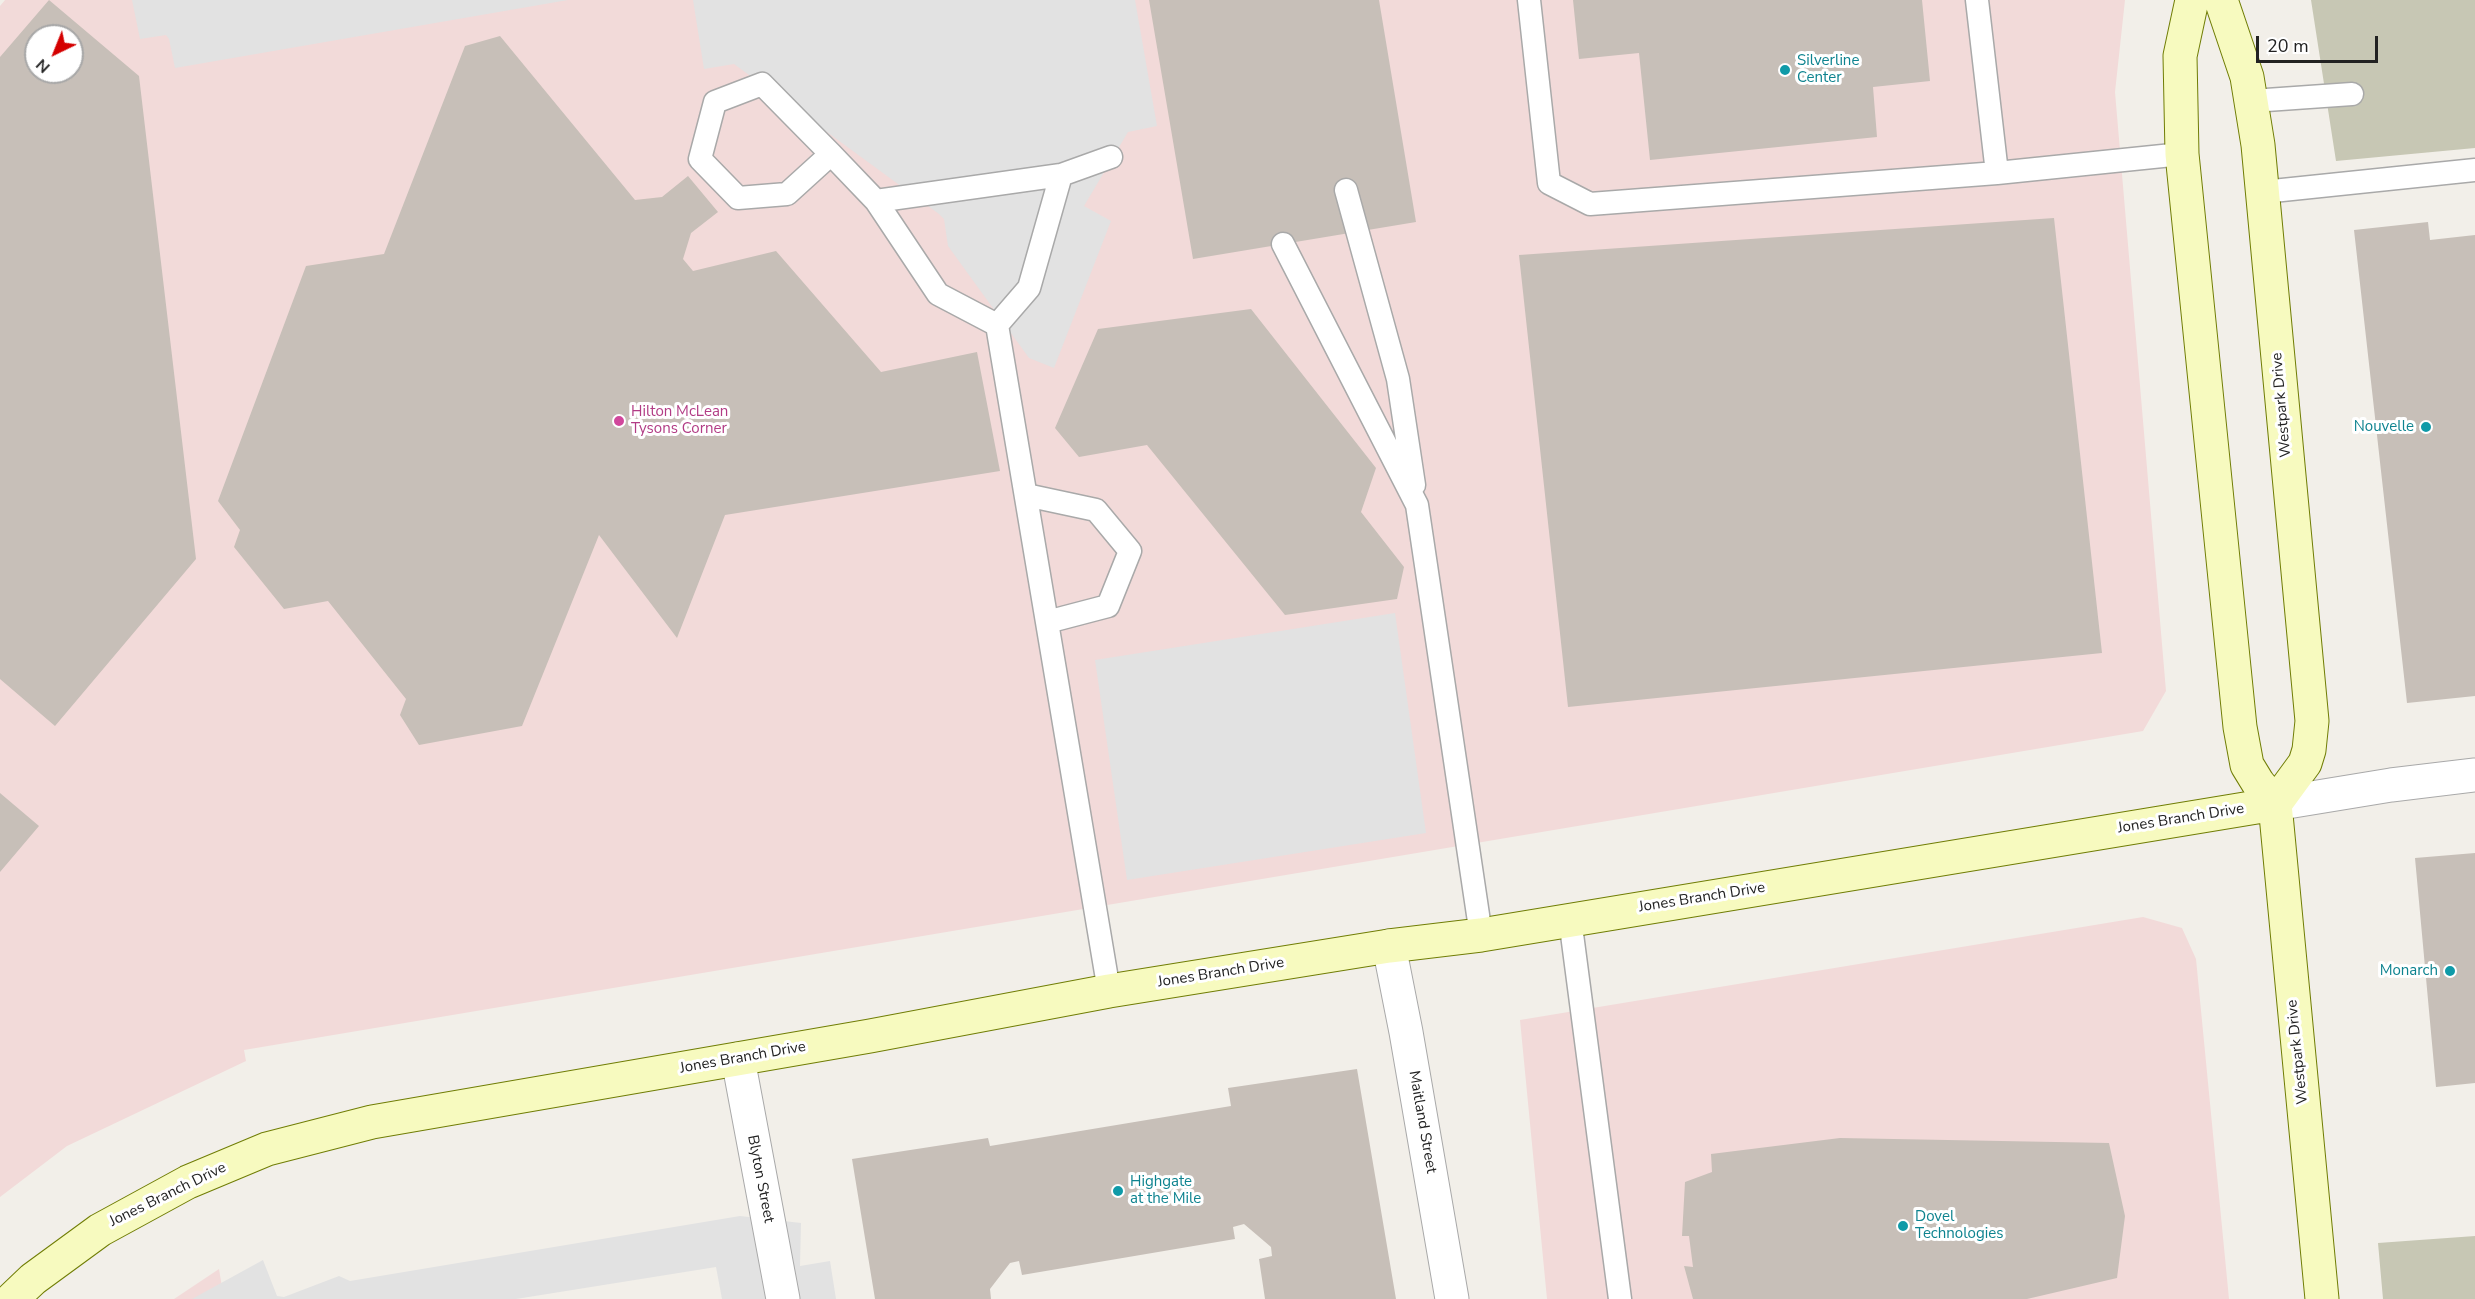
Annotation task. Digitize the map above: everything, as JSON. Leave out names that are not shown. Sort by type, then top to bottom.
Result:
[{"type":"street","points":[[2192,0],[2180,56],[2182,154],[2240,727],[2247,765],[2275,804]]},
{"type":"street","name":"Westpark Drive","points":[[2221,0],[2237,43],[2252,101],[2263,192],[2312,721],[2309,750],[2304,763],[2275,804],[2322,1299]]},
{"type":"street","name":"Jones Branch Drive","points":[[12,1299],[33,1279],[100,1230],[188,1182],[267,1149],[372,1122],[738,1059],[1109,991],[1389,946],[1481,935],[2391,785],[2475,775]]},
{"type":"street","name":"Maitland Street","points":[[1389,946],[1452,1299]]},
{"type":"street","name":"Blyton Street","points":[[738,1059],[783,1299]]},
{"type":"lane","points":[[1529,0],[1549,183],[1590,204],[1997,172],[2182,154]]},
{"type":"lane","points":[[1977,0],[1997,172]]},
{"type":"lane","points":[[831,154],[787,194],[738,198],[700,159],[715,102],[762,84],[831,154],[876,201],[938,294],[997,325]]},
{"type":"lane","points":[[2252,101],[2352,94]]},
{"type":"lane","points":[[876,201],[1060,175],[1112,157]]},
{"type":"lane","points":[[2263,192],[2475,170]]},
{"type":"lane","points":[[997,325],[1029,288],[1060,175]]},
{"type":"lane","points":[[1346,190],[1398,379],[1481,935]]},
{"type":"lane","points":[[1283,244],[1417,505]]},
{"type":"lane","points":[[997,325],[1109,991]]},
{"type":"lane","points":[[1026,495],[1096,510],[1130,551],[1108,606],[1047,622]]},
{"type":"lane","points":[[1570,919],[1620,1299]]},
{"type":"shaded area","points":[[5,0],[2125,0],[2115,92],[2166,691],[2143,731],[244,1050],[246,1061],[67,1146],[0,1197],[0,6]]},
{"type":"shaded area","points":[[132,0],[568,0],[175,68],[169,39],[166,35],[140,39]]},
{"type":"shaded area","points":[[693,0],[1135,0],[1157,126],[1128,132],[1084,206],[1111,221],[1054,368],[1029,358],[948,246],[944,219],[939,214],[734,64],[704,69]]},
{"type":"shaded area","points":[[2311,0],[2475,0],[2475,148],[2336,161]]},
{"type":"shaded area","points":[[1395,613],[1426,833],[1127,880],[1095,660]]},
{"type":"shaded area","points":[[2143,917],[2182,928],[2196,959],[2229,1299],[1547,1299],[1520,1020]]},
{"type":"shaded area","points":[[740,1216],[801,1223],[800,1266],[830,1261],[836,1299],[722,1299],[716,1267],[516,1299],[192,1299],[263,1260],[277,1296],[284,1297],[339,1276],[350,1281]]},
{"type":"shaded area","points":[[2475,1236],[2475,1299],[2383,1299],[2378,1243]]},
{"type":"shaded area","points":[[219,1269],[224,1299],[174,1299]]},
{"type":"building","points":[[49,0],[77,24],[28,24]]},
{"type":"building","points":[[1149,0],[1379,0],[1416,222],[1193,259]]},
{"type":"building","name":"Silverline Center","points":[[1573,0],[1922,0],[1930,81],[1873,87],[1877,137],[1650,160],[1639,53],[1579,59]]},
{"type":"building","points":[[24,29],[24,84],[84,84],[84,30],[139,76],[196,559],[55,726],[0,679],[0,57]]},
{"type":"building","name":"Hilton McLean Tysons Corner","points":[[500,36],[635,200],[662,197],[688,176],[718,212],[691,233],[683,259],[693,271],[776,251],[881,372],[977,352],[1000,471],[725,515],[677,638],[599,535],[522,726],[419,745],[400,715],[406,699],[328,601],[284,609],[234,547],[240,530],[218,501],[306,266],[384,254],[465,46]]},
{"type":"building","points":[[2054,218],[2102,653],[1568,707],[1519,255]]},
{"type":"building","name":"Nouvelle","points":[[2428,222],[2430,240],[2475,235],[2475,696],[2407,703],[2354,230]]},
{"type":"building","points":[[1251,309],[1376,468],[1361,512],[1404,567],[1397,599],[1285,615],[1147,445],[1079,457],[1055,428],[1098,329]]},
{"type":"building","points":[[0,793],[39,826],[0,872]]},
{"type":"building","name":"Monarch","points":[[2475,853],[2475,1083],[2436,1087],[2415,858]]},
{"type":"building","name":"Highgate at the Mile","points":[[1357,1069],[1396,1299],[1265,1299],[1259,1259],[1272,1256],[1271,1247],[1244,1224],[1233,1227],[1235,1239],[1022,1275],[1019,1261],[1010,1263],[990,1289],[991,1299],[875,1299],[852,1159],[988,1138],[990,1146],[1231,1106],[1228,1088]]},
{"type":"building","name":"Dovel Technologies","points":[[1840,1138],[2109,1143],[2125,1216],[2117,1278],[2027,1299],[1693,1299],[1684,1266],[1693,1267],[1689,1236],[1682,1236],[1685,1182],[1712,1172],[1711,1154]]},
{"type":"place","name":"Silverline Center","points":[[1785,70]]},
{"type":"place","name":"Hilton McLean Tysons Corner","points":[[619,421]]},
{"type":"place","name":"Nouvelle","points":[[2426,427]]},
{"type":"place","name":"Monarch","points":[[2450,971]]},
{"type":"place","name":"Highgate at the Mile","points":[[1118,1191]]},
{"type":"place","name":"Dovel Technologies","points":[[1903,1226]]}]
